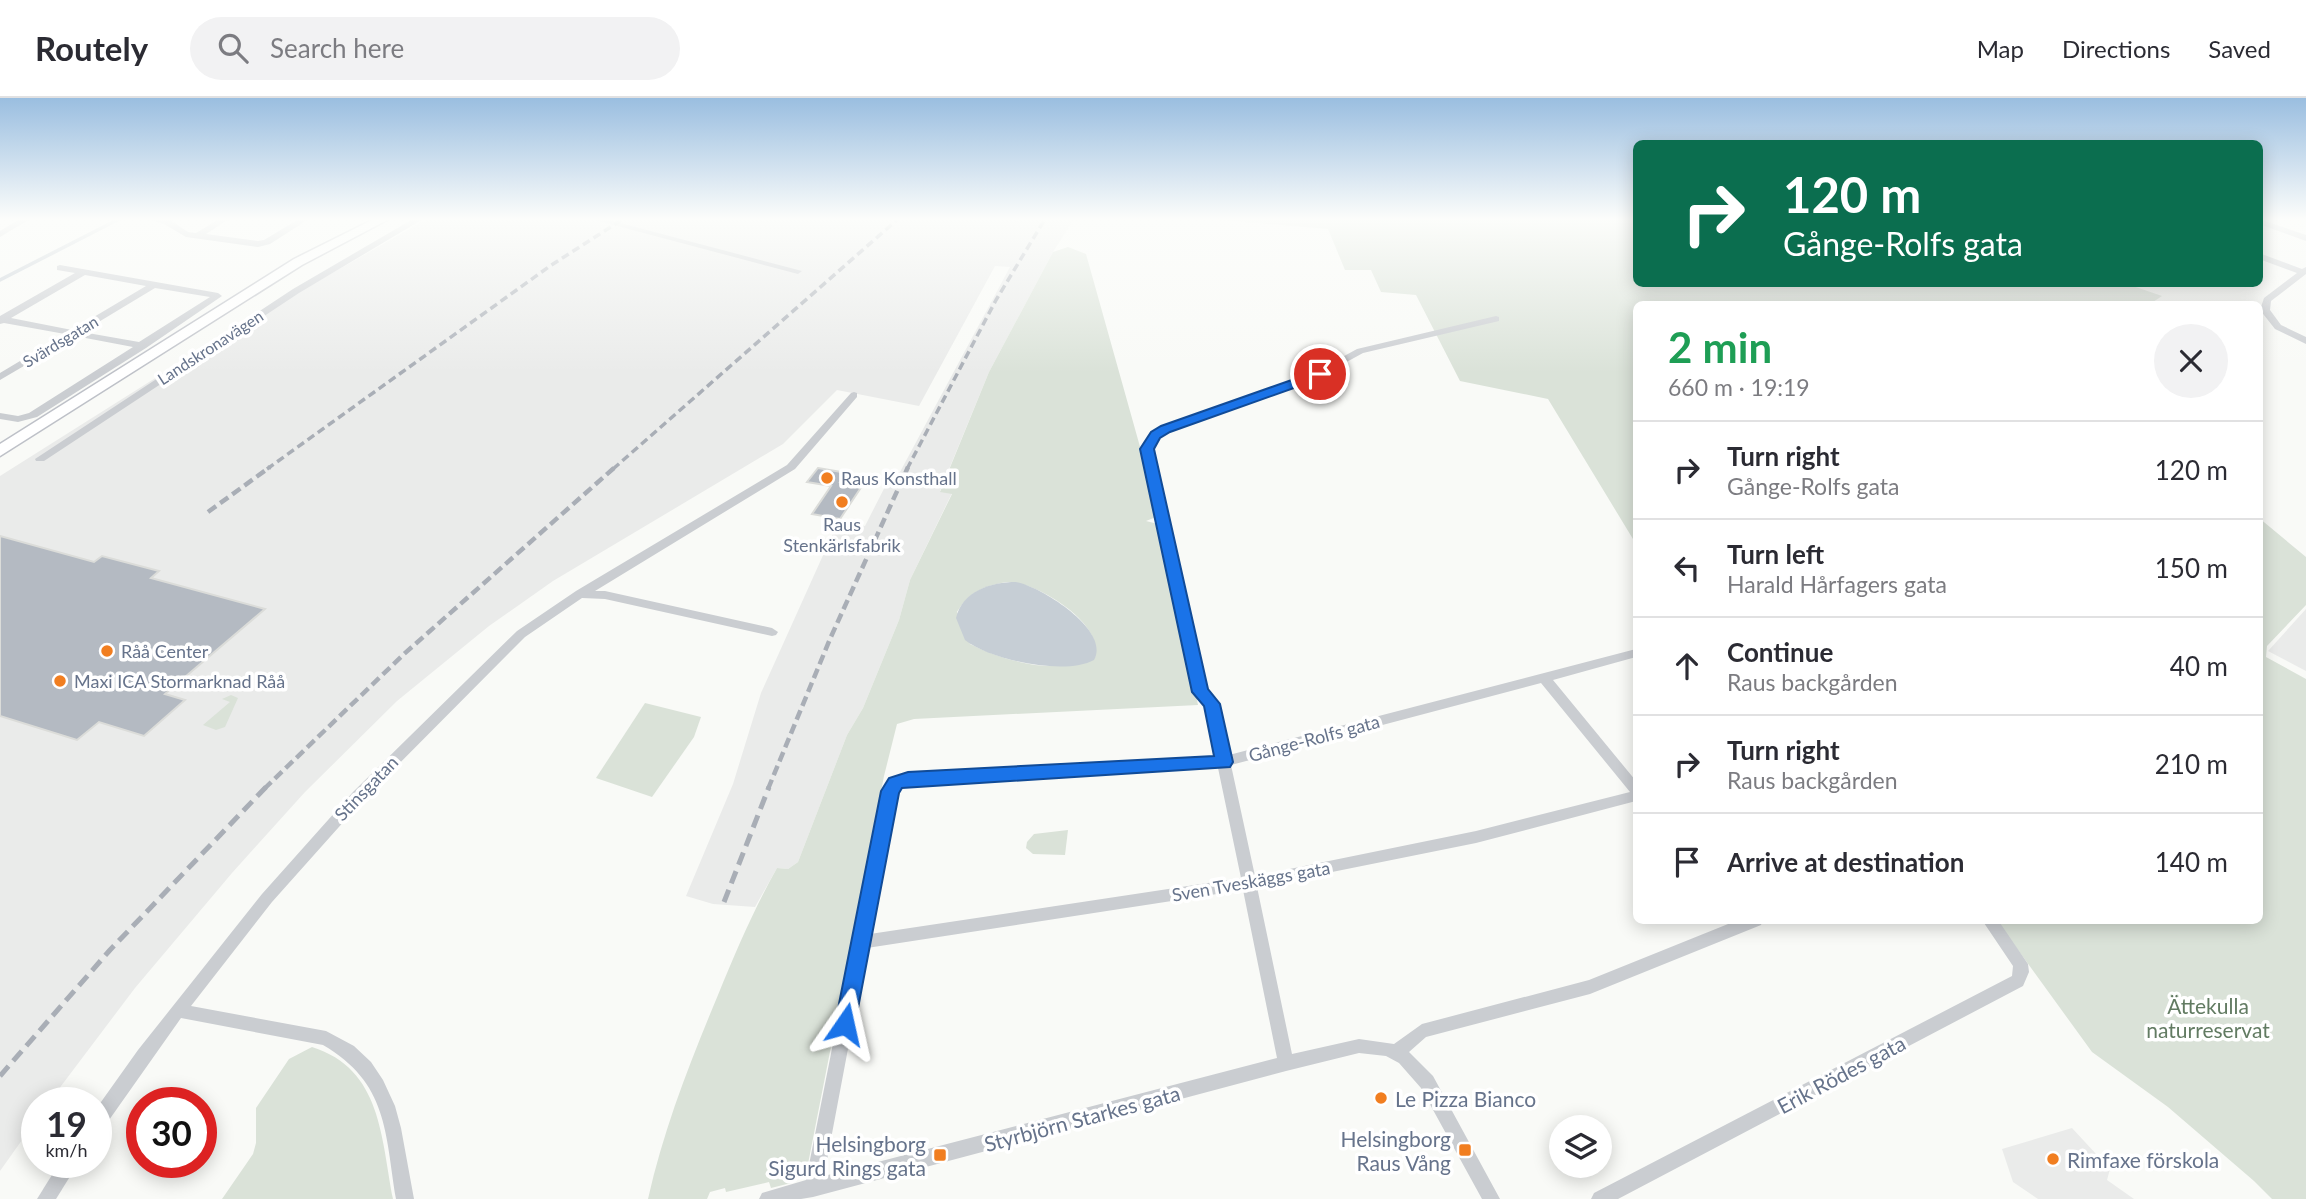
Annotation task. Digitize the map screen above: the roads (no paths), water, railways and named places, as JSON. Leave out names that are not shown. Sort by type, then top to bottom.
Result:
[{"type":"main road","name":"Landskronavägen","points":[[0,451],[285,270]]},
{"type":"street","points":[[0,416],[26,418],[143,346],[217,298],[218,294],[74,270]]},
{"type":"street","name":"Landskronavägen","points":[[40,459],[331,270]]},
{"type":"street","points":[[2305,271],[2267,300],[2265,310],[2278,327],[2306,341]]},
{"type":"street","points":[[1,320],[84,272]]},
{"type":"street","name":"Svärdsgatan","points":[[0,377],[155,284]]},
{"type":"street","points":[[1286,1063],[1212,704],[1200,692],[1147,449],[1151,440],[1166,429],[1320,374],[1360,351],[1496,319]]},
{"type":"street","points":[[1,320],[143,346]]},
{"type":"street","name":"Stinsgatan","points":[[112,1101],[144,1055],[267,898],[358,796],[501,653],[547,615],[791,467],[854,395]]},
{"type":"street","points":[[580,594],[617,596],[772,632]]},
{"type":"street","name":"Gånge-Rolfs gata","points":[[813,1188],[890,791],[896,783],[908,779],[1224,762],[1633,654]]},
{"type":"street","points":[[1544,677],[1633,786]]},
{"type":"street","name":"Sven Tveskäggs gata","points":[[862,942],[1248,883],[1476,837],[1633,797]]},
{"type":"street","points":[[1491,1199],[1427,1082],[1411,1063],[1396,1052],[1422,1031],[1590,988],[1745,924]]},
{"type":"street","name":"Erik Rödes gata","points":[[1600,1199],[2018,981],[2020,964],[1992,924]]},
{"type":"street","points":[[180,1011],[326,1038],[357,1057],[372,1074],[388,1109],[405,1199]]},
{"type":"street","name":"Styrbjörn Starkes gata","points":[[768,1199],[1286,1063],[1359,1046],[1380,1046],[1396,1052]]},
{"type":"street","points":[[46,1199],[60,1178]]},
{"type":"waterway","points":[[0,280],[19,270]]},
{"type":"railway","points":[[267,469],[544,270]]},
{"type":"railway","points":[[613,469],[839,270]]},
{"type":"railway","points":[[908,468],[1014,270]]},
{"type":"railway","points":[[208,512],[270,467]]},
{"type":"railway","points":[[265,788],[404,654],[615,467]]},
{"type":"railway","points":[[768,789],[830,639],[908,468]]},
{"type":"railway","points":[[724,902],[769,787]]},
{"type":"railway","points":[[0,1076],[110,950],[265,788]]},
{"type":"place","name":"Raus Konsthall","points":[[827,478]]},
{"type":"place","name":"Raus Stenkärlsfabrik","points":[[842,502]]},
{"type":"place","name":"Råå Center","points":[[107,651]]},
{"type":"place","name":"Maxi ICA Stormarknad Råå","points":[[60,681]]},
{"type":"place","name":"Le Pizza Bianco","points":[[1381,1098]]},
{"type":"place","name":"Helsingborg Raus Vång","points":[[1465,1150]]},
{"type":"place","name":"Helsingborg Sigurd Rings gata","points":[[940,1155]]},
{"type":"place","name":"Rimfaxe förskola","points":[[2053,1159]]},
{"type":"park label","name":"Ättekulla naturreservat","points":[[2208,1017]]}]
